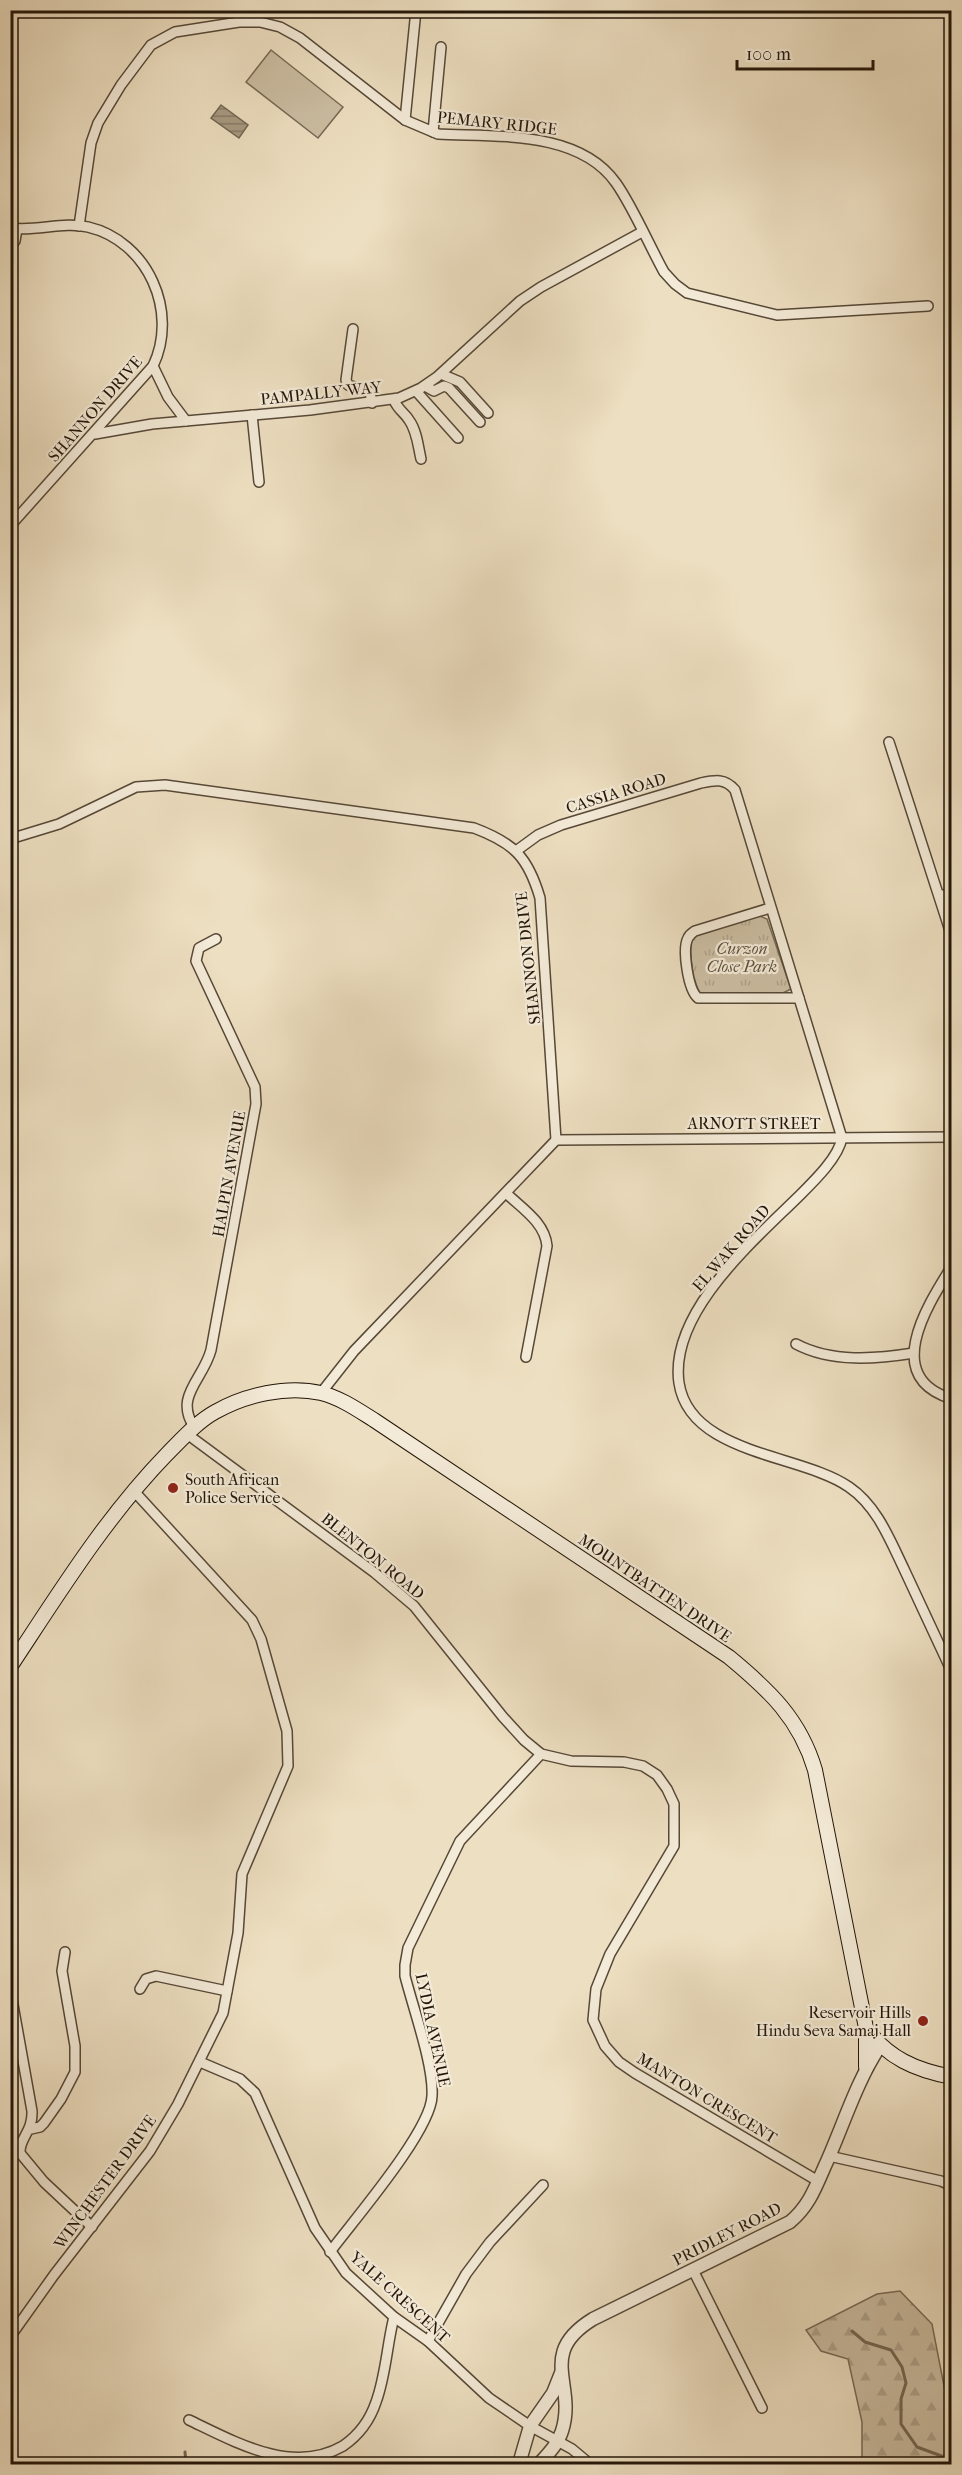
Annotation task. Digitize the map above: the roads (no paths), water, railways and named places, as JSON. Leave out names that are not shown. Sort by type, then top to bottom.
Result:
[{"type":"main road","name":"MOUNTBATTEN DRIVE","points":[[10,1667],[110,1518],[133,1490],[191,1431],[213,1413],[249,1397],[281,1391],[321,1393],[352,1406],[729,1657],[778,1701],[800,1731],[816,1770],[866,2028],[880,2046],[891,2055],[913,2065],[951,2077]]},
{"type":"main road","points":[[866,2028],[866,2067]]},
{"type":"street","points":[[405,120],[416,10]]},
{"type":"street","name":"PEMARY RIDGE","points":[[79,226],[91,143],[98,123],[121,85],[151,45],[175,32],[239,22],[260,22],[280,27],[300,38],[405,120],[433,132],[545,141],[585,154],[617,183],[664,272],[687,293],[777,315],[928,306]]},
{"type":"street","points":[[433,132],[441,47]]},
{"type":"street","name":"SHANNON DRIVE","points":[[10,526],[95,434],[153,366],[158,356],[163,326],[160,301],[154,282],[138,258],[119,242],[93,229],[79,226],[14,229]]},
{"type":"street","points":[[10,247],[15,241],[14,229]]},
{"type":"street","name":"PAMPALLY WAY","points":[[95,434],[152,424],[394,400],[416,391],[441,374],[524,298],[551,280],[642,232]]},
{"type":"street","points":[[353,329],[346,380],[348,385],[370,392],[372,403]]},
{"type":"street","points":[[153,366],[168,397],[186,421]]},
{"type":"street","points":[[441,374],[460,382],[488,413]]},
{"type":"street","points":[[425,386],[434,391],[442,387],[449,388],[480,422]]},
{"type":"street","points":[[416,391],[458,438]]},
{"type":"street","points":[[394,400],[398,408],[409,418],[421,459]]},
{"type":"street","points":[[252,415],[259,482]]},
{"type":"street","points":[[890,742],[951,937]]},
{"type":"street","name":"CASSIA ROAD","points":[[516,851],[538,835],[561,825],[700,783],[720,780],[730,783],[739,797],[770,908]]},
{"type":"street","name":"SHANNON DRIVE","points":[[10,839],[59,824],[136,787],[156,785],[242,794],[474,828],[496,838],[516,851],[532,871],[540,897],[556,1140]]},
{"type":"street","points":[[939,895],[951,895]]},
{"type":"street","points":[[800,998],[698,998],[690,988],[687,939],[695,931],[770,908],[800,998],[842,1138]]},
{"type":"street","name":"HALPIN AVENUE","points":[[191,1431],[187,1415],[187,1399],[205,1368],[211,1350],[256,1104],[255,1087],[196,961],[199,948],[216,939]]},
{"type":"street","name":"ARNOTT STREET","points":[[556,1140],[951,1137]]},
{"type":"street","name":"EL WAK ROAD","points":[[842,1138],[841,1146],[814,1181],[710,1290],[686,1330],[678,1360],[680,1385],[685,1400],[698,1420],[723,1437],[764,1456],[827,1474],[851,1488],[870,1507],[893,1548],[951,1672]]},
{"type":"street","points":[[321,1393],[354,1350],[507,1194],[556,1140]]},
{"type":"street","points":[[507,1194],[542,1226],[546,1235],[547,1246],[526,1357]]},
{"type":"street","points":[[951,1266],[929,1301],[915,1339],[914,1353],[919,1375],[927,1386],[951,1399]]},
{"type":"street","points":[[796,1344],[815,1352],[857,1358],[914,1353]]},
{"type":"street","name":"BLENTON ROAD","points":[[191,1431],[414,1606],[503,1717],[524,1740],[541,1754]]},
{"type":"street","name":"WINCHESTER DRIVE","points":[[10,2337],[162,2134],[200,2062],[223,2013],[238,1933],[242,1874],[288,1766],[287,1731],[264,1650],[252,1620],[133,1490]]},
{"type":"street","name":"MANTON CRESCENT","points":[[541,1754],[571,1761],[624,1762],[643,1766],[657,1775],[674,1804],[674,1845],[610,1954],[596,1989],[593,2020],[605,2046],[619,2062],[635,2073],[818,2181]]},
{"type":"street","name":"LYDIA AVENUE","points":[[330,2252],[420,2132],[433,2097],[430,2073],[405,1976],[408,1948],[460,1841],[541,1754]]},
{"type":"street","points":[[31,2129],[39,2127],[44,2122],[61,2099],[75,2072],[75,2046],[62,1971],[65,1952]]},
{"type":"street","points":[[140,1989],[146,1979],[156,1976],[227,1991]]},
{"type":"street","points":[[10,1988],[32,2111],[31,2129],[20,2148],[22,2157],[44,2182],[92,2227]]},
{"type":"street","name":"PRIDLEY ROAD","points":[[539,2464],[558,2441],[564,2419],[561,2372],[565,2345],[579,2328],[790,2222],[804,2210],[866,2067],[880,2046]]},
{"type":"street","name":"YALE CRESCENT","points":[[200,2062],[240,2079],[255,2093],[315,2228],[346,2272],[394,2317],[428,2341],[489,2398],[590,2464]]},
{"type":"street","points":[[829,2156],[941,2181],[951,2186]]},
{"type":"street","points":[[428,2341],[466,2274],[490,2242],[543,2185]]},
{"type":"street","points":[[693,2270],[762,2408]]},
{"type":"street","points":[[189,2420],[267,2455],[292,2460],[315,2460],[333,2453],[353,2439],[368,2421],[377,2402],[394,2317]]},
{"type":"street","name":"PRIDLEY ROAD","points":[[519,2464],[530,2426],[553,2392],[561,2372]]},
{"type":"waterway","points":[[852,2331],[865,2342],[891,2350],[902,2367],[906,2383],[901,2399],[901,2424],[917,2447],[952,2462]]},
{"type":"waterway","points":[[185,2452],[186,2464]]},
{"type":"place","name":"South African Police Service","points":[[173,1488]]},
{"type":"place","name":"Reservoir Hills Hindu Seva Samaj Hall","points":[[923,2021]]},
{"type":"park label","name":"Curzon Close Park","points":[[742,957]]}]
